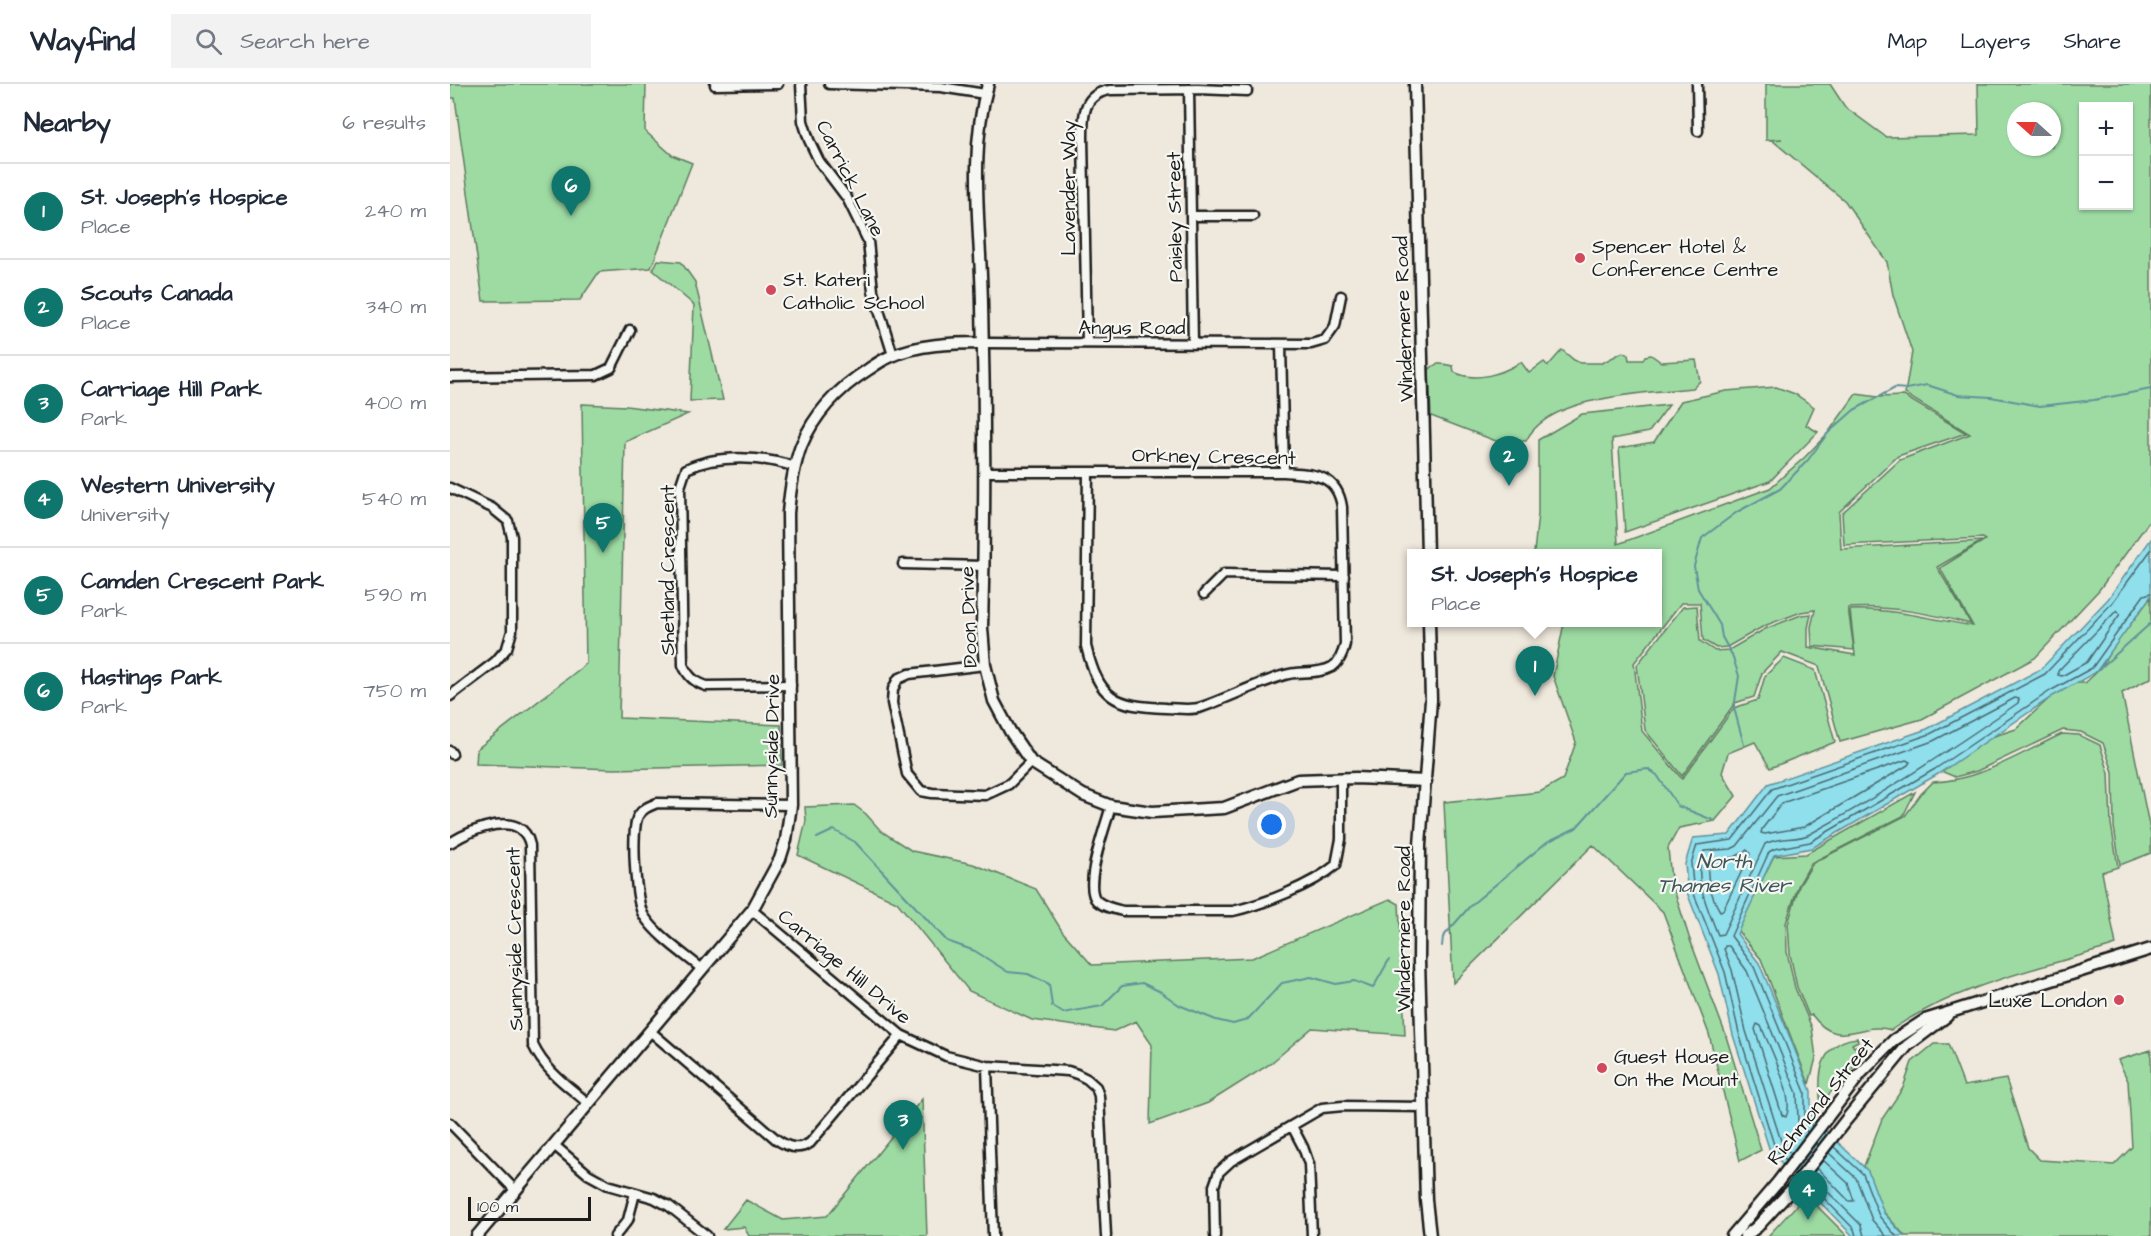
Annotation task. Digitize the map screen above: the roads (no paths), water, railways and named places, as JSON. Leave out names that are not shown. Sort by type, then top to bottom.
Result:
[{"type":"street","points":[[715,85],[778,84]]},
{"type":"street","name":"Carrick Lane","points":[[801,84],[803,122],[809,140],[819,161],[847,198],[868,241],[873,291],[893,355]]},
{"type":"street","points":[[829,84],[986,89]]},
{"type":"street","name":"Windermere Road","points":[[1415,84],[1427,549]]},
{"type":"street","points":[[1697,84],[1698,131]]},
{"type":"street","name":"Doon Drive","points":[[986,89],[978,130],[977,164],[983,343],[982,628],[985,665],[994,701],[1010,731],[1031,762],[1083,795],[1111,806],[1152,812],[1224,808],[1298,780],[1426,781]]},
{"type":"street","points":[[1189,89],[1247,91]]},
{"type":"street","name":"Paisley Street","points":[[1189,89],[1193,344]]},
{"type":"street","name":"Lavender Way","points":[[1087,344],[1083,113],[1089,101],[1100,91],[1189,89]]},
{"type":"street","points":[[1191,216],[1253,216]]},
{"type":"street","name":"Angus Road","points":[[983,343],[1311,344],[1325,340],[1335,326],[1341,296]]},
{"type":"street","points":[[450,378],[596,375],[611,368],[630,330]]},
{"type":"street","name":"Sunnyside Drive","points":[[477,1236],[752,910],[780,859],[786,840],[791,805],[788,513],[795,467],[801,446],[816,418],[835,394],[860,375],[893,355],[942,344],[983,343]]},
{"type":"street","points":[[1281,345],[1284,472]]},
{"type":"street","name":"Shetland Crescent","points":[[791,684],[706,686],[695,682],[687,674],[682,665],[680,487],[686,470],[698,463],[709,461],[775,460],[795,467]]},
{"type":"street","name":"Orkney Crescent","points":[[984,472],[1088,472],[1284,472],[1311,474],[1333,484],[1340,495],[1345,644],[1342,655],[1335,665],[1326,670],[1294,673],[1270,679],[1200,708],[1136,707],[1119,702],[1107,693],[1098,681],[1086,646],[1088,472]]},
{"type":"street","points":[[450,488],[492,508],[508,521],[513,537],[512,631],[507,648],[495,662],[450,696]]},
{"type":"street","points":[[903,564],[984,566]]},
{"type":"street","points":[[1204,594],[1224,574],[1344,576]]},
{"type":"street","name":"Windermere Road","points":[[1429,627],[1431,700],[1420,845],[1419,961],[1426,1200],[1430,1236]]},
{"type":"street","points":[[985,665],[909,674],[898,679],[893,689],[892,703],[907,774],[921,791],[985,795],[1009,784],[1031,762]]},
{"type":"street","points":[[1111,806],[1092,877],[1092,893],[1097,901],[1123,911],[1233,911],[1249,908],[1323,877],[1336,865],[1341,839],[1341,779]]},
{"type":"street","points":[[702,969],[642,914],[636,895],[635,830],[638,816],[646,807],[657,803],[791,805]]},
{"type":"street","name":"Sunnyside Crescent","points":[[450,843],[465,834],[488,826],[508,824],[521,829],[528,836],[534,1045],[541,1061],[589,1104]]},
{"type":"street","name":"Carriage Hill Drive","points":[[752,910],[901,1035],[946,1056],[987,1066],[1068,1071],[1088,1079],[1096,1087],[1100,1096],[1106,1236]]},
{"type":"street","name":"Richmond Street","points":[[1732,1236],[1778,1182],[1861,1073],[1893,1040],[1925,1020],[2151,949]]},
{"type":"street","name":"Richmond Street","points":[[1744,1236],[1757,1227],[1792,1190],[1907,1046],[1952,1012]]},
{"type":"street","points":[[650,1031],[776,1138],[795,1148],[810,1143],[901,1035]]},
{"type":"street","points":[[987,1066],[993,1236]]},
{"type":"street","points":[[1215,1236],[1214,1186],[1219,1172],[1231,1161],[1322,1108],[1424,1107]]},
{"type":"street","points":[[450,1123],[516,1191]]},
{"type":"street","points":[[1292,1126],[1309,1164],[1312,1236]]},
{"type":"street","points":[[554,1145],[588,1174],[608,1185],[654,1198],[669,1206],[707,1236]]},
{"type":"street","points":[[615,1236],[628,1220],[635,1193]]},
{"type":"water","name":"North Thames River","points":[[2151,539],[2151,596],[2096,672],[2053,696],[1938,774],[1812,848],[1774,855],[1737,934],[1759,963],[1785,1025],[1811,1091],[1811,1117],[1868,1171],[1884,1213],[1904,1236],[1853,1236],[1770,1151],[1733,1035],[1719,974],[1688,895],[1685,864],[1693,838],[1729,835],[1768,784],[1927,729],[2041,669],[2108,599]]},
{"type":"waterway","points":[[1744,745],[1734,708],[1739,676],[1732,655],[1722,637],[1720,625],[1698,589],[1694,566],[1702,538],[1737,512],[1780,489],[1808,460],[1828,433],[1854,410],[1895,388],[1907,389],[1927,385],[1958,395],[1991,397],[2040,406],[2094,400],[2151,389]]},
{"type":"waterway","points":[[2096,672],[2151,623]]},
{"type":"waterway","points":[[1442,946],[1443,937],[1471,905],[1547,842],[1576,828],[1626,772],[1648,769],[1657,775],[1678,806],[1715,821]]},
{"type":"waterway","points":[[817,838],[834,830],[855,842],[947,941],[975,951],[1008,972],[1028,974],[1049,984],[1052,1006],[1063,1013],[1102,1006],[1122,986],[1142,983],[1161,992],[1179,1005],[1216,1020],[1233,1024],[1247,1020],[1282,983],[1311,977],[1336,984],[1354,981],[1373,988],[1389,960]]},
{"type":"place","name":"Hastings Park","points":[[571,216]]},
{"type":"place","name":"Spencer Hotel & Conference Centre","points":[[1580,258]]},
{"type":"place","name":"St. Kateri Catholic School","points":[[771,290]]},
{"type":"place","name":"Scouts Canada","points":[[1509,486]]},
{"type":"place","name":"Camden Crescent Park","points":[[603,553]]},
{"type":"place","name":"St. Joseph's Hospice","points":[[1535,696]]},
{"type":"place","name":"Luxe London","points":[[2119,1000]]},
{"type":"place","name":"Guest House On the Mount","points":[[1602,1068]]},
{"type":"place","name":"Carriage Hill Park","points":[[903,1150]]},
{"type":"place","name":"Western University","points":[[1808,1220]]}]
